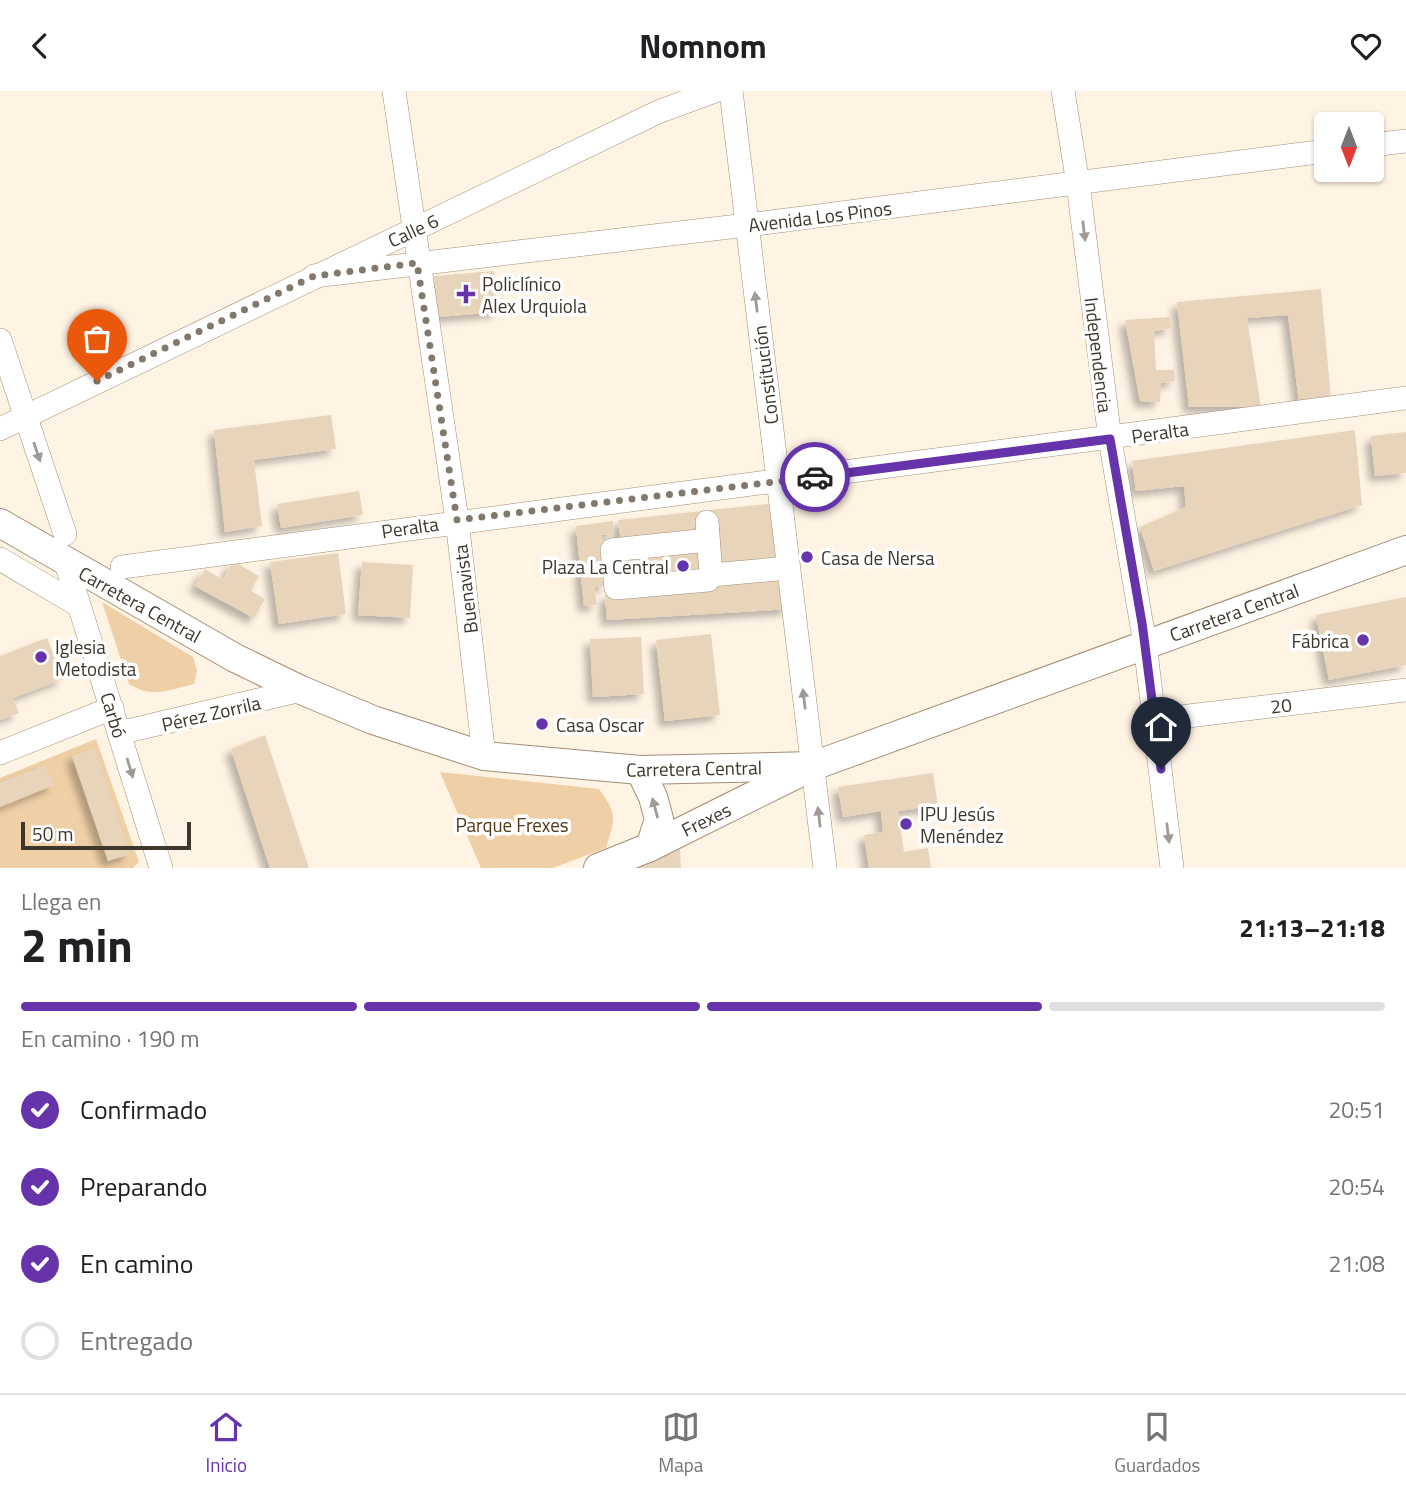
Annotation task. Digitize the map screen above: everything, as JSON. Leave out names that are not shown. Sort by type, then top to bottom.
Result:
[{"type":"main road","name":"Carretera Central","points":[[0,523],[235,658],[301,691],[373,720],[484,756],[640,770],[813,766],[1406,549]]},
{"type":"main road","name":"Frexes","points":[[598,868],[650,847],[813,766]]},
{"type":"main road","points":[[640,770],[653,797],[659,819],[650,847]]},
{"type":"street","name":"Buenavista","points":[[394,91],[417,263],[457,520],[484,756]]},
{"type":"street","name":"Calle 6","points":[[0,429],[658,112],[715,91]]},
{"type":"street","name":"Constitución","points":[[731,91],[825,868]]},
{"type":"street","name":"Independencia","points":[[1063,91],[1078,184],[1110,439],[1145,644],[1172,868]]},
{"type":"street","points":[[1384,144],[1406,141]]},
{"type":"street","name":"Avenida Los Pinos","points":[[314,276],[747,225],[1314,153]]},
{"type":"street","points":[[0,340],[65,534]]},
{"type":"street","name":"Peralta","points":[[122,567],[457,520],[1110,439],[1406,398]]},
{"type":"street","points":[[708,531],[711,575],[708,580],[616,588],[611,544],[708,531]]},
{"type":"street","points":[[0,559],[78,605]]},
{"type":"street","name":"Carbó","points":[[66,563],[161,868]]},
{"type":"street","points":[[711,575],[789,568]]},
{"type":"street","name":"20","points":[[1155,720],[1406,690]]},
{"type":"street","name":"Pérez Zorrila","points":[[119,733],[301,691]]},
{"type":"street","points":[[0,753],[111,708]]},
{"type":"green space","points":[[102,602],[193,657],[197,671],[194,684],[153,692],[129,684]]},
{"type":"green space","points":[[96,739],[139,862],[133,868],[0,868],[0,778]]},
{"type":"green space","name":"Parque Frexes","points":[[440,772],[599,789],[613,817],[606,848],[553,868],[481,868]]},
{"type":"building","name":"Policlínico Alex Urquiola","points":[[494,271],[498,312],[438,317],[434,276]]},
{"type":"building","points":[[1321,289],[1331,399],[1299,402],[1288,315],[1247,318],[1261,407],[1189,407],[1177,302]]},
{"type":"building","points":[[1170,317],[1171,328],[1154,331],[1156,370],[1174,370],[1175,381],[1161,383],[1160,402],[1140,401],[1125,320]]},
{"type":"building","points":[[331,415],[336,449],[254,460],[262,526],[225,532],[214,430]]},
{"type":"building","points":[[1355,430],[1362,505],[1154,571],[1140,527],[1186,507],[1184,486],[1136,491],[1132,461]]},
{"type":"building","points":[[1406,432],[1406,473],[1375,476],[1371,436]]},
{"type":"building","points":[[359,491],[363,515],[281,528],[277,504]]},
{"type":"building","points":[[777,503],[780,560],[715,566],[710,510]]},
{"type":"building","points":[[702,511],[705,531],[621,542],[618,520]]},
{"type":"building","points":[[613,521],[614,533],[601,535],[606,586],[594,587],[597,605],[584,606],[576,526]]},
{"type":"building","points":[[701,548],[704,574],[621,582],[618,556]]},
{"type":"building","points":[[338,553],[346,614],[279,624],[270,562]]},
{"type":"building","points":[[233,561],[259,576],[251,591],[265,599],[254,618],[195,586],[205,569],[223,580]]},
{"type":"building","points":[[362,562],[413,565],[410,618],[358,615]]},
{"type":"building","points":[[784,571],[789,609],[607,620],[605,595],[728,585]]},
{"type":"building","name":"Fábrica","points":[[1406,597],[1406,665],[1329,680],[1316,615]]},
{"type":"building","points":[[711,634],[720,715],[665,721],[656,640]]},
{"type":"building","points":[[641,637],[644,694],[593,697],[590,639]]},
{"type":"building","points":[[47,638],[63,679],[13,698],[19,713],[0,720],[0,656]]},
{"type":"building","points":[[265,735],[309,868],[270,868],[231,749]]},
{"type":"building","points":[[95,749],[130,854],[108,861],[72,756]]},
{"type":"building","points":[[46,765],[54,785],[0,807],[0,783]]},
{"type":"building","points":[[933,773],[938,806],[898,811],[904,852],[928,848],[931,868],[869,868],[864,835],[883,832],[881,811],[843,817],[838,787]]},
{"type":"building","points":[[680,849],[681,868],[635,868]]},
{"type":"way so far","points":[[97,381],[314,276],[417,263],[457,520],[815,477]]},
{"type":"place","name":"Policlínico Alex Urquiola","points":[[466,294]]},
{"type":"place","name":"Casa de Nersa","points":[[807,557]]},
{"type":"place","name":"Plaza La Central","points":[[683,566]]},
{"type":"place","name":"Fábrica","points":[[1363,640]]},
{"type":"place","name":"Iglesia Metodista","points":[[41,657]]},
{"type":"place","name":"Casa Oscar","points":[[542,724]]},
{"type":"place","name":"IPU Jesús Menéndez","points":[[906,824]]},
{"type":"route","points":[[815,477],[1110,439],[1142,623],[1161,769]]}]
